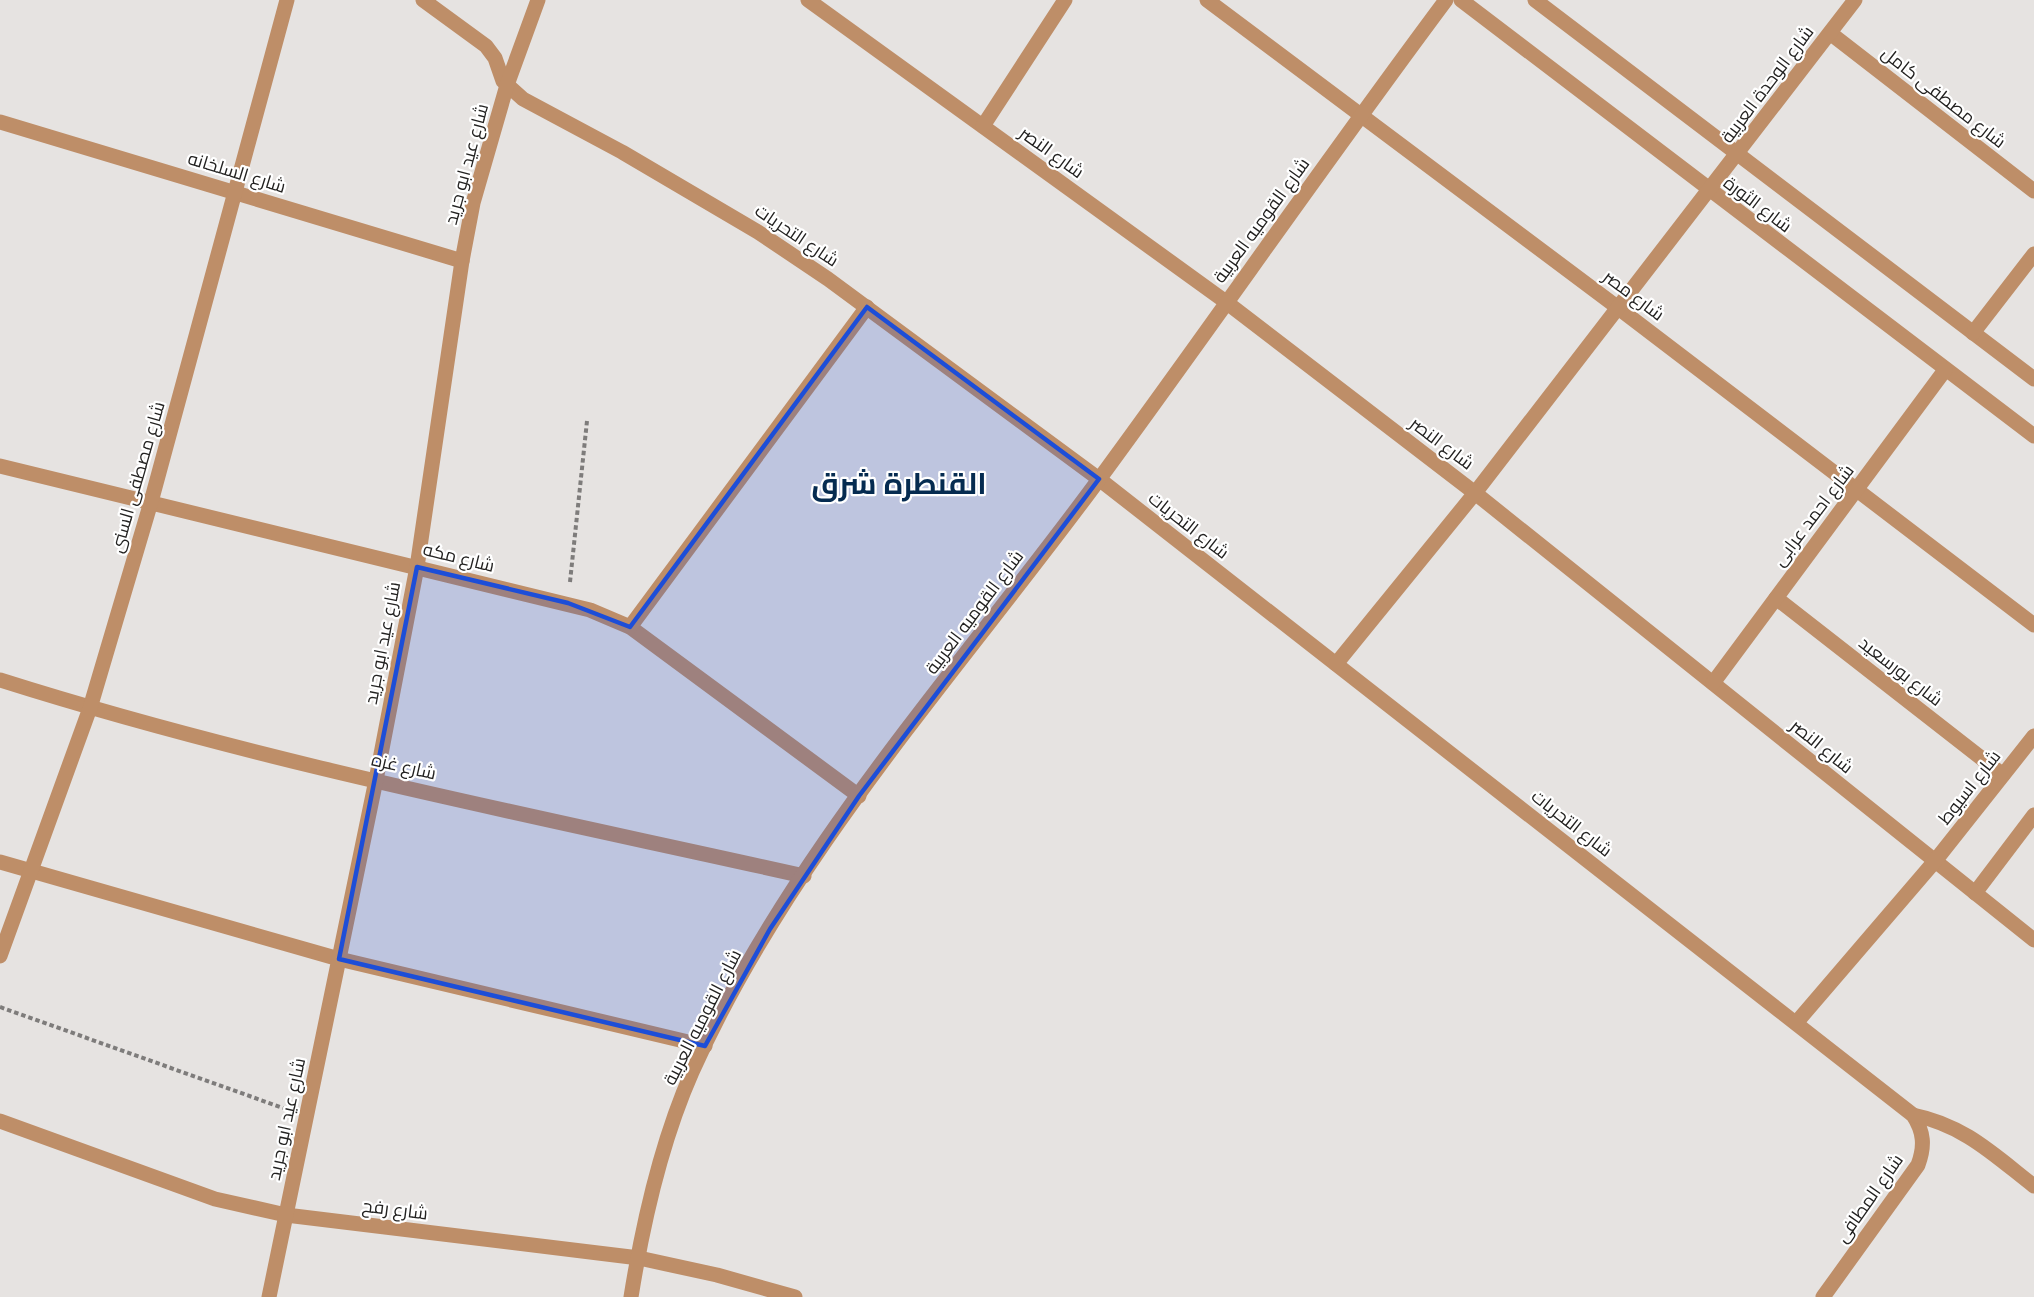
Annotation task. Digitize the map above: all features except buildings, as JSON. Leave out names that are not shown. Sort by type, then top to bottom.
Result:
[{"type":"street","name":"شارع مصطفى السنى","points":[[0,956],[90,708],[151,502],[287,0]]},
{"type":"street","name":"شارع التحريات","points":[[423,0],[486,46],[507,85],[523,99],[632,157],[749,226],[867,307],[1099,479],[1913,1115]]},
{"type":"street","name":"شارع عيد ابو جريد","points":[[269,1297],[376,780],[417,567],[462,261],[473,202],[507,85],[538,0]]},
{"type":"street","name":"شارع النصر","points":[[808,0],[1226,302],[1475,493],[2034,940]]},
{"type":"street","points":[[983,126],[1065,0]]},
{"type":"street","name":"شارع مصر","points":[[1207,0],[1617,307],[1855,491],[2034,625]]},
{"type":"street","name":"شارع القوميه العربية","points":[[631,1297],[674,1120],[691,1074],[735,990],[804,876],[859,796],[1099,479],[1360,114],[1446,0]]},
{"type":"street","name":"شارع الثورة","points":[[1461,0],[1710,192],[2034,436]]},
{"type":"street","name":"شارع الثورة","points":[[1535,0],[2034,379]]},
{"type":"street","name":"شارع الوحدة العربية","points":[[1336,664],[1475,493],[1617,307],[1710,192],[1855,0]]},
{"type":"street","name":"شارع مصطفى كامل","points":[[1830,33],[2034,191]]},
{"type":"street","name":"شارع السلخانه","points":[[0,122],[236,191],[462,261]]},
{"type":"street","points":[[1973,333],[2034,254]]},
{"type":"street","points":[[630,627],[867,307]]},
{"type":"street","name":"شارع احمد عرابى","points":[[1713,683],[1945,370]]},
{"type":"street","name":"شارع مكه","points":[[0,466],[568,603],[630,627],[859,796]]},
{"type":"street","name":"شارع بورسعيد","points":[[1776,598],[2003,775]]},
{"type":"street","name":"شارع غزه","points":[[0,680],[90,708],[376,780],[804,876]]},
{"type":"street","name":"شارع اسيوط","points":[[1796,1023],[1935,861],[2034,736]]},
{"type":"street","points":[[1975,893],[2034,815]]},
{"type":"street","points":[[0,862],[339,959],[705,1046]]},
{"type":"street","points":[[1913,1115],[1946,1123],[1961,1130],[2034,1186]]},
{"type":"street","name":"شارع المطافى","points":[[1823,1297],[1918,1165],[1923,1140],[1913,1115]]},
{"type":"street","name":"شارع رفح","points":[[0,1121],[215,1199],[286,1215],[639,1258],[773,1294],[795,1297]]},
{"type":"path","points":[[568,603],[587,421]]},
{"type":"path","points":[[0,1007],[306,1116]]},
{"type":"highlighted area","points":[[867,307],[1099,479],[859,796],[770,929],[705,1046],[339,959],[417,567],[568,603],[630,627]]},
{"type":"district","name":"القنطرة شرق","points":[[899,482]]}]
